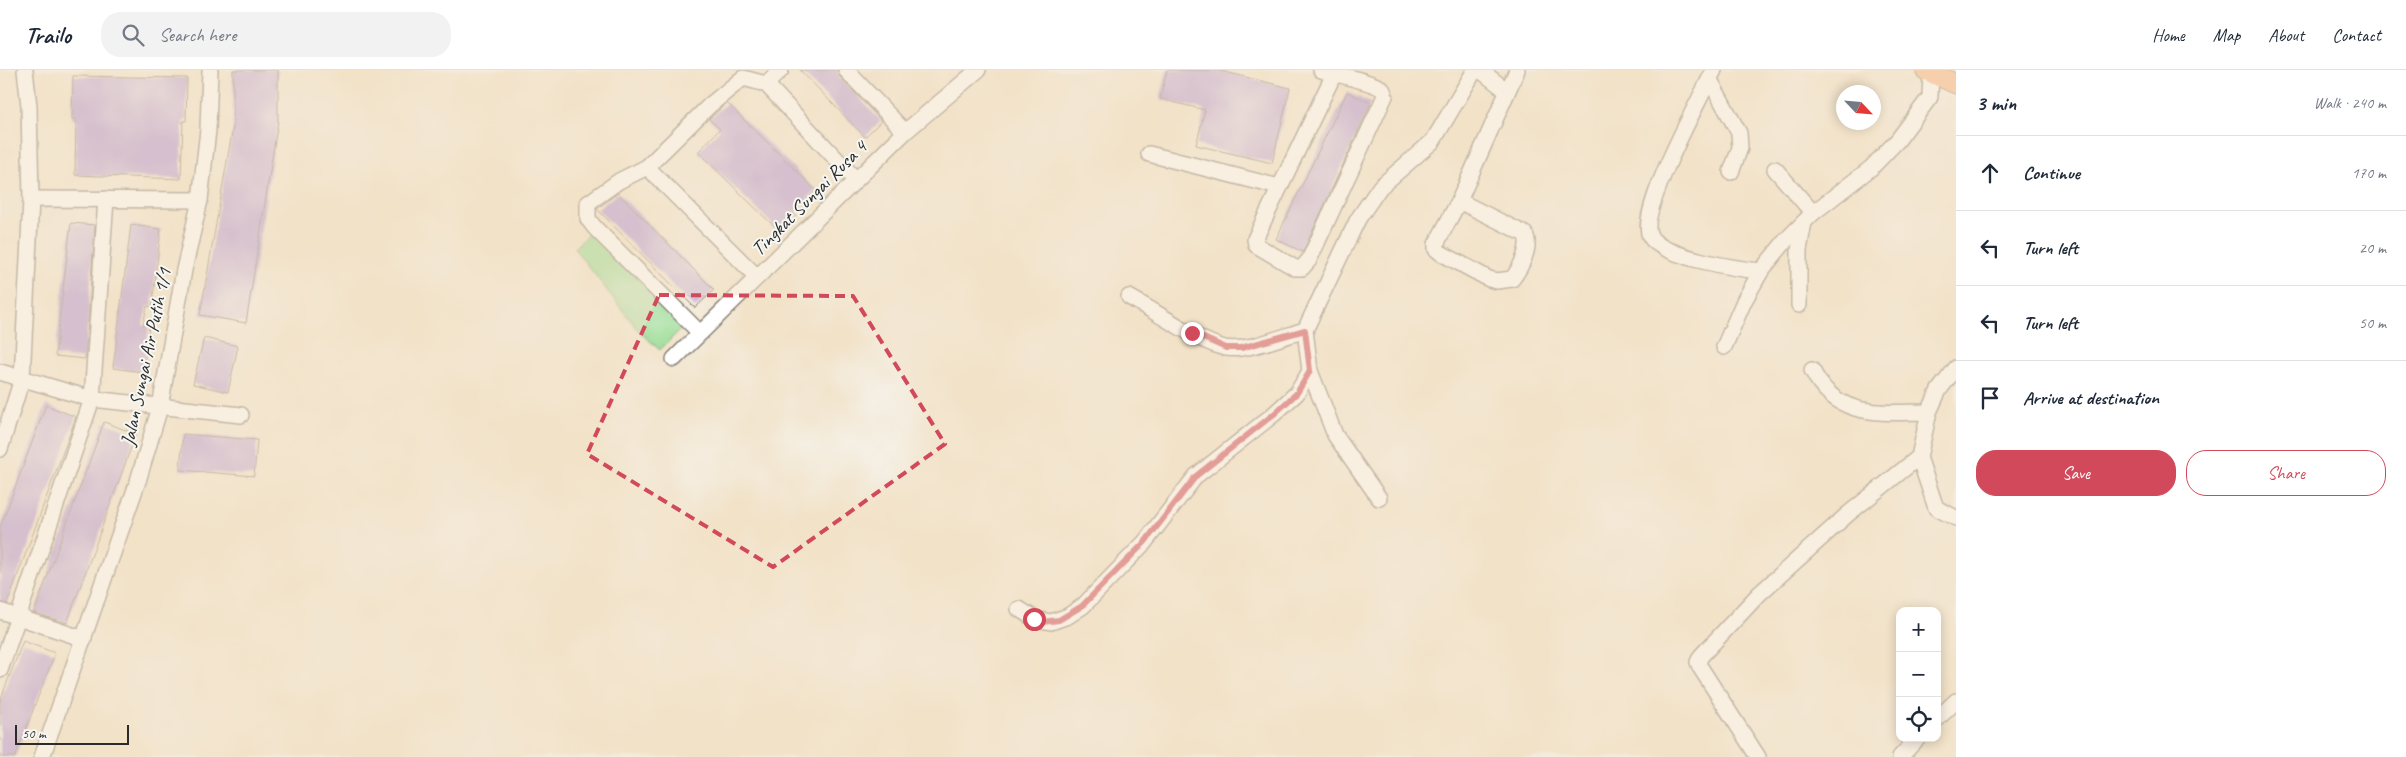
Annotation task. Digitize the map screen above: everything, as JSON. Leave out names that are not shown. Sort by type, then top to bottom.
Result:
[{"type":"main road","points":[[1928,72],[1956,84]]},
{"type":"street","points":[[0,449],[22,379],[31,199],[29,106],[24,70]]},
{"type":"street","name":"Jalan Sungai Air Putih 1/1","points":[[42,757],[138,481],[160,407],[184,270],[200,200],[208,130],[210,70]]},
{"type":"street","points":[[766,84],[781,70]]},
{"type":"street","points":[[846,70],[905,132]]},
{"type":"street","name":"Tingkat Sungai Rusa 4","points":[[674,360],[905,132],[978,70]]},
{"type":"street","points":[[1379,498],[1335,435],[1310,371],[1305,330],[1358,219],[1371,198],[1390,178],[1433,141],[1475,70]]},
{"type":"street","points":[[1480,70],[1507,91]]},
{"type":"street","points":[[1460,201],[1526,234],[1528,242],[1526,251],[1512,279],[1497,282],[1489,279],[1436,249],[1437,240],[1460,201],[1517,70]]},
{"type":"street","points":[[1327,72],[1382,89],[1385,96],[1306,266],[1295,268],[1256,245],[1255,239],[1327,72]]},
{"type":"street","points":[[1724,347],[1744,301],[1761,271],[1808,217],[1871,168],[1897,141],[1930,97],[1928,72]]},
{"type":"street","points":[[1712,75],[1689,119],[1653,200],[1648,219],[1648,232],[1657,244],[1666,249],[1718,264],[1761,271]]},
{"type":"street","points":[[1712,75],[1739,133],[1740,148],[1731,172]]},
{"type":"street","points":[[700,333],[588,219],[588,203],[619,181],[647,167],[710,106],[743,78],[766,84],[856,180]]},
{"type":"street","points":[[1149,154],[1279,187]]},
{"type":"street","points":[[647,167],[757,278]]},
{"type":"street","points":[[1775,170],[1808,217]]},
{"type":"street","points":[[31,199],[200,200]]},
{"type":"street","points":[[0,670],[92,399],[106,199]]},
{"type":"street","points":[[1799,305],[1799,250],[1808,217]]},
{"type":"street","points":[[1129,298],[1192,333],[1226,348],[1241,348],[1305,330]]},
{"type":"street","points":[[1956,368],[1939,390],[1929,412],[1919,457],[1936,508],[1956,518]]},
{"type":"street","points":[[1812,370],[1817,380],[1830,396],[1854,409],[1873,412],[1929,412]]},
{"type":"street","points":[[1019,609],[1034,619],[1051,622],[1068,616],[1082,606],[1145,542],[1196,476],[1274,414],[1297,393],[1310,371]]},
{"type":"street","points":[[0,372],[92,399],[241,415]]},
{"type":"street","points":[[1758,757],[1700,667],[1698,662],[1701,656],[1759,594],[1848,514],[1919,457]]},
{"type":"street","points":[[0,612],[84,639]]},
{"type":"street","points":[[1941,715],[1956,701]]},
{"type":"street","points":[[1900,757],[1914,742]]},
{"type":"highlighted area","points":[[659,295],[853,296],[945,444],[773,567],[587,454]]},
{"type":"green space","points":[[592,231],[684,326],[660,350],[639,331],[574,248]]},
{"type":"building","points":[[233,70],[278,70],[278,121],[246,323],[200,315],[233,127]]},
{"type":"building","points":[[800,70],[837,70],[839,76],[881,121],[865,137]]},
{"type":"building","points":[[1167,70],[1217,70],[1290,88],[1272,163],[1196,145],[1205,110],[1160,99]]},
{"type":"building","points":[[73,76],[187,78],[186,121],[183,121],[181,179],[75,175],[76,119],[72,119]]},
{"type":"building","points":[[1347,92],[1371,103],[1303,252],[1276,239]]},
{"type":"building","points":[[727,103],[816,190],[793,213],[796,216],[780,232],[698,152],[720,129],[709,119]]},
{"type":"building","points":[[618,193],[714,290],[695,308],[597,209]]},
{"type":"building","points":[[71,223],[95,225],[85,359],[55,356]]},
{"type":"building","points":[[131,225],[161,229],[152,307],[147,306],[143,325],[149,326],[143,372],[113,368]]},
{"type":"building","points":[[204,338],[238,346],[228,392],[193,384]]},
{"type":"building","points":[[46,405],[76,417],[7,604],[0,602],[0,528]]},
{"type":"building","points":[[104,422],[136,434],[67,623],[34,613]]},
{"type":"building","points":[[183,434],[257,440],[254,476],[180,470]]},
{"type":"building","points":[[23,641],[55,653],[15,757],[0,757],[0,701]]},
{"type":"route","points":[[1034,619],[1042,622],[1059,620],[1082,606],[1145,542],[1196,476],[1245,438],[1297,393],[1310,371],[1305,330],[1241,348],[1226,348],[1192,333]]}]
